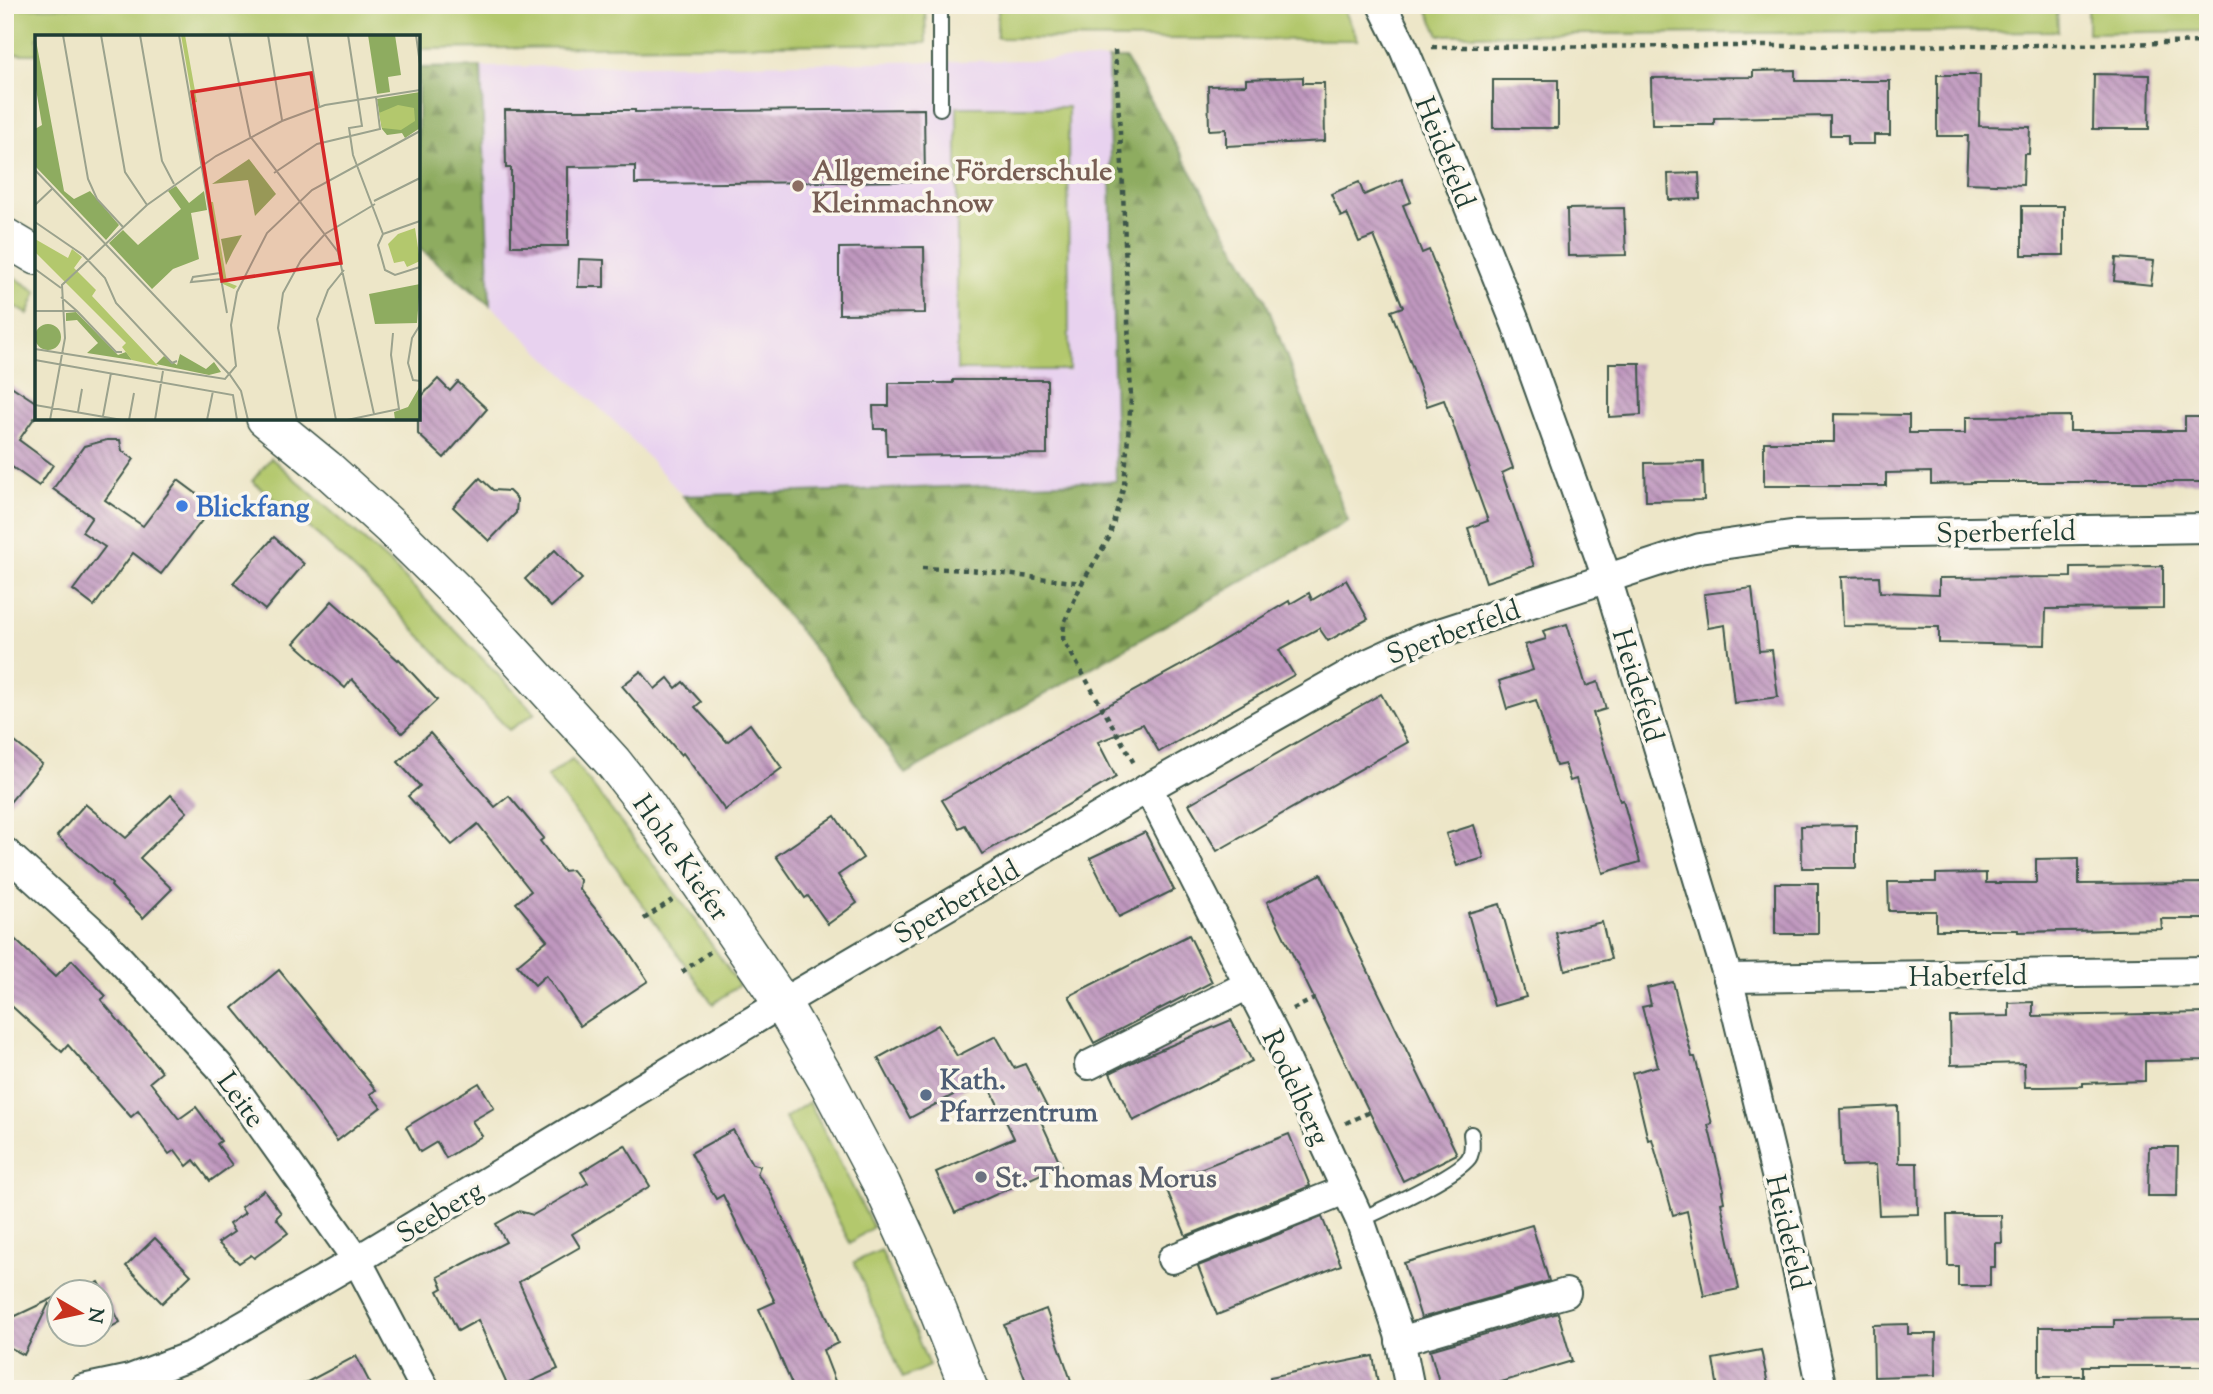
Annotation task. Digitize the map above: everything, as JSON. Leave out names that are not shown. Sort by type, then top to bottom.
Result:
[{"type":"street","name":"Heidefeld","points":[[1382,5],[1404,50],[1516,324],[1607,578],[1728,978],[1785,1212],[1822,1389]]},
{"type":"street","points":[[5,236],[35,255]]},
{"type":"street","name":"Hohe Kiefer","points":[[267,420],[326,468],[393,529],[466,601],[612,762],[675,844],[782,1003],[872,1164],[925,1278],[969,1389]]},
{"type":"street","name":"Sperberfeld","points":[[782,1003],[1148,788],[1357,669],[1420,639],[1700,548],[1791,535],[2208,528]]},
{"type":"street","name":"Rodelberg","points":[[1148,788],[1276,1038],[1360,1220],[1400,1341],[1410,1389]]},
{"type":"street","name":"Leite","points":[[5,852],[100,938],[219,1066],[357,1260],[425,1389]]},
{"type":"street","name":"Haberfeld","points":[[1728,978],[2208,971]]},
{"type":"street","points":[[1089,1065],[1248,985]]},
{"type":"street","name":"Seeberg","points":[[83,1389],[130,1379],[193,1355],[357,1260],[782,1003]]},
{"type":"street","points":[[1172,1259],[1345,1190]]},
{"type":"street","points":[[1400,1341],[1566,1293]]},
{"type":"lane","points":[[940,5],[940,108]]},
{"type":"lane","points":[[1360,1220],[1459,1169],[1470,1157],[1471,1134]]},
{"type":"path","points":[[1404,50],[1422,47],[2072,45],[2208,42]]},
{"type":"path","points":[[1115,50],[1131,399],[1124,485],[1109,538],[1064,623],[1063,639],[1148,788]]},
{"type":"path","points":[[922,568],[970,570],[1083,583]]},
{"type":"path","points":[[644,919],[674,898]]},
{"type":"path","points":[[682,971],[720,945]]},
{"type":"shaded area","name":"Allgemeine Förderschule Kleinmachnow","points":[[1108,59],[1117,481],[683,496],[623,430],[490,305],[481,67]]},
{"type":"green space","points":[[255,5],[925,5],[926,43],[420,49],[420,35],[35,35],[35,54],[5,54],[5,8]]},
{"type":"green space","points":[[997,5],[1342,5],[1358,40],[997,38]]},
{"type":"green space","points":[[1425,5],[2057,5],[2058,31],[1439,35]]},
{"type":"green space","points":[[2088,5],[2208,5],[2208,31],[2088,33]]},
{"type":"green space","points":[[1108,59],[1126,59],[1265,299],[1348,521],[905,774],[800,631],[683,496],[1116,481]]},
{"type":"green space","points":[[481,67],[490,305],[420,249],[420,68]]},
{"type":"green space","points":[[957,107],[1068,107],[1069,370],[957,370]]},
{"type":"green space","points":[[5,271],[35,291],[28,314],[5,301]]},
{"type":"green space","points":[[271,458],[392,565],[535,713],[509,730],[390,604],[319,536],[252,481]]},
{"type":"green space","points":[[572,759],[688,910],[739,985],[713,1004],[604,850],[547,777]]},
{"type":"green space","points":[[809,1102],[873,1227],[850,1243],[785,1118]]},
{"type":"green space","points":[[881,1250],[929,1366],[903,1378],[854,1262]]},
{"type":"building","points":[[1795,70],[1795,81],[1890,81],[1890,135],[1874,135],[1874,144],[1848,144],[1848,135],[1830,135],[1830,116],[1714,118],[1714,125],[1652,125],[1651,78],[1753,77],[1753,71]]},
{"type":"building","points":[[2094,74],[2150,75],[2149,129],[2093,129]]},
{"type":"building","points":[[1937,75],[1980,75],[1979,126],[2030,127],[2029,154],[2024,154],[2023,185],[1966,183],[1968,136],[1937,136]]},
{"type":"building","points":[[1303,77],[1303,83],[1324,83],[1325,141],[1226,146],[1226,129],[1209,130],[1208,86],[1246,85],[1246,79]]},
{"type":"building","points":[[1493,80],[1558,80],[1558,128],[1493,128]]},
{"type":"building","points":[[924,109],[925,181],[635,184],[635,166],[568,167],[568,246],[511,246],[511,168],[506,168],[505,110],[635,112]]},
{"type":"building","points":[[1699,173],[1700,199],[1669,200],[1668,174]]},
{"type":"building","points":[[1402,179],[1411,202],[1403,205],[1422,253],[1429,250],[1513,468],[1502,473],[1534,566],[1486,582],[1468,528],[1488,521],[1444,400],[1427,406],[1391,311],[1403,307],[1374,236],[1359,242],[1347,214],[1341,217],[1331,194],[1359,182],[1364,195]]},
{"type":"building","points":[[2022,206],[2064,206],[2064,255],[2022,255]]},
{"type":"building","points":[[1624,208],[1626,255],[1568,256],[1567,209]]},
{"type":"building","points":[[924,247],[925,313],[839,314],[839,248]]},
{"type":"building","points":[[2116,258],[2154,261],[2151,285],[2114,281]]},
{"type":"building","points":[[579,259],[604,260],[604,287],[578,287]]},
{"type":"building","points":[[1609,363],[1640,363],[1641,415],[1609,417]]},
{"type":"building","points":[[438,379],[450,391],[458,382],[487,409],[444,458],[418,434],[420,398]]},
{"type":"building","points":[[953,380],[1047,380],[1047,454],[887,456],[886,429],[874,429],[873,406],[889,406],[889,383],[953,383]]},
{"type":"building","points":[[5,382],[35,402],[35,417],[19,440],[53,465],[39,486],[5,462]]},
{"type":"building","points":[[1834,414],[1909,415],[1909,433],[1966,433],[1966,417],[2070,416],[2070,431],[2185,431],[2185,417],[2208,417],[2208,482],[1931,484],[1931,472],[1886,473],[1886,486],[1764,486],[1764,442],[1834,442]]},
{"type":"building","points":[[107,440],[120,440],[122,451],[134,459],[105,500],[143,526],[178,480],[213,506],[161,574],[133,553],[94,606],[73,590],[105,547],[82,532],[92,517],[53,489],[84,446]]},
{"type":"building","points":[[1703,462],[1704,500],[1646,501],[1645,463]]},
{"type":"building","points":[[480,478],[493,490],[509,491],[517,499],[516,513],[489,541],[453,507]]},
{"type":"building","points":[[274,537],[304,564],[265,610],[233,583]]},
{"type":"building","points":[[555,550],[582,579],[551,607],[525,579]]},
{"type":"building","points":[[2163,566],[2163,608],[2046,609],[2045,645],[1939,643],[1939,627],[1843,626],[1841,577],[1879,576],[1880,592],[1939,594],[1939,578],[2071,577],[2071,567]]},
{"type":"building","points":[[1346,580],[1368,619],[1328,641],[1319,628],[1279,650],[1294,675],[1159,752],[1143,724],[1098,742],[1116,777],[982,854],[965,825],[959,828],[942,800],[1289,601],[1290,604],[1309,593],[1312,600]]},
{"type":"building","points":[[1752,588],[1759,651],[1772,650],[1778,697],[1734,703],[1725,625],[1708,628],[1704,594]]},
{"type":"building","points":[[332,601],[399,659],[437,700],[402,733],[352,679],[345,688],[294,643]]},
{"type":"building","points":[[1567,624],[1586,686],[1598,682],[1606,709],[1593,713],[1620,801],[1623,800],[1640,862],[1603,873],[1576,779],[1570,781],[1565,764],[1556,766],[1536,700],[1507,709],[1499,681],[1533,670],[1525,645],[1546,639],[1543,631]]},
{"type":"building","points":[[641,671],[655,689],[668,678],[676,688],[683,682],[701,702],[695,707],[727,742],[750,724],[782,768],[725,810],[683,753],[681,755],[622,686]]},
{"type":"building","points":[[1381,694],[1408,742],[1217,851],[1189,804]]},
{"type":"building","points":[[430,733],[495,807],[509,796],[544,838],[540,841],[563,871],[572,870],[580,880],[579,889],[621,940],[648,981],[580,1026],[546,975],[535,985],[517,965],[547,940],[516,903],[531,891],[478,824],[452,845],[408,796],[420,786],[398,762]]},
{"type":"building","points":[[5,734],[42,764],[5,808]]},
{"type":"building","points":[[171,795],[187,812],[140,858],[172,889],[143,918],[112,884],[57,836],[85,804],[126,838]]},
{"type":"building","points":[[835,816],[863,858],[838,875],[857,903],[828,924],[808,896],[805,898],[776,856]]},
{"type":"building","points":[[1474,825],[1484,858],[1457,866],[1446,834]]},
{"type":"building","points":[[1856,825],[1856,868],[1802,868],[1801,826]]},
{"type":"building","points":[[1145,832],[1174,890],[1119,917],[1090,858]]},
{"type":"building","points":[[2079,858],[2079,884],[2208,883],[2208,919],[2161,919],[2162,929],[2018,932],[1936,930],[1936,911],[1889,911],[1888,882],[1936,882],[1936,874],[1986,873],[1986,883],[2036,883],[2036,859]]},
{"type":"building","points":[[1321,874],[1457,1154],[1403,1181],[1267,902]]},
{"type":"building","points":[[1775,883],[1818,883],[1818,934],[1775,934]]},
{"type":"building","points":[[1500,904],[1526,997],[1494,1006],[1468,913]]},
{"type":"building","points":[[1602,922],[1611,959],[1565,970],[1556,933]]},
{"type":"building","points":[[5,930],[55,977],[72,960],[106,996],[101,1000],[162,1072],[150,1082],[179,1119],[196,1107],[221,1141],[217,1144],[232,1165],[210,1181],[194,1160],[187,1166],[175,1150],[169,1154],[138,1111],[131,1117],[68,1045],[62,1052],[5,1000]]},
{"type":"building","points":[[1189,935],[1212,982],[1094,1043],[1069,996]]},
{"type":"building","points":[[279,970],[376,1090],[370,1094],[381,1107],[337,1141],[296,1084],[233,1008]]},
{"type":"building","points":[[1673,982],[1712,1124],[1708,1125],[1724,1190],[1724,1202],[1721,1203],[1739,1289],[1704,1296],[1687,1211],[1673,1215],[1652,1139],[1648,1140],[1632,1073],[1658,1066],[1642,1007],[1651,1005],[1647,988]]},
{"type":"building","points":[[2033,1002],[2033,1016],[2208,1013],[2208,1060],[2145,1061],[2145,1081],[2045,1087],[2025,1087],[2024,1063],[1951,1065],[1950,1017],[2009,1016],[2009,1003]]},
{"type":"building","points":[[1231,1020],[1252,1061],[1133,1121],[1110,1073]]},
{"type":"building","name":"Kath. Pfarrzentrum","points":[[938,1025],[957,1056],[996,1036],[1014,1068],[1025,1064],[1049,1111],[1039,1117],[1061,1165],[955,1213],[936,1172],[1014,1138],[985,1078],[910,1118],[878,1058]]},
{"type":"building","points":[[479,1083],[494,1108],[472,1121],[482,1136],[446,1158],[437,1142],[420,1152],[406,1127]]},
{"type":"building","points":[[1898,1106],[1899,1163],[1917,1163],[1918,1214],[1879,1215],[1876,1165],[1842,1166],[1840,1109]]},
{"type":"building","points":[[733,1130],[752,1164],[760,1166],[757,1174],[769,1189],[838,1343],[823,1350],[838,1389],[794,1389],[759,1309],[775,1302],[723,1195],[716,1199],[691,1153]]},
{"type":"building","points":[[1289,1134],[1310,1186],[1186,1236],[1164,1183]]},
{"type":"building","points":[[625,1145],[650,1186],[572,1234],[580,1247],[519,1282],[558,1369],[515,1389],[509,1389],[478,1320],[458,1331],[438,1291],[443,1288],[438,1277],[506,1242],[496,1224],[519,1211],[533,1215],[588,1183],[581,1172]]},
{"type":"building","points":[[2149,1147],[2178,1147],[2177,1196],[2148,1196]]},
{"type":"building","points":[[264,1190],[281,1213],[276,1218],[288,1233],[254,1258],[251,1255],[239,1263],[218,1243],[234,1232],[229,1224],[245,1213],[241,1207]]},
{"type":"building","points":[[1947,1215],[2001,1215],[2002,1243],[1995,1243],[1995,1267],[1990,1267],[1990,1286],[1958,1286],[1958,1266],[1948,1266]]},
{"type":"building","points":[[1322,1217],[1341,1265],[1217,1315],[1198,1266]]},
{"type":"building","points":[[1532,1225],[1549,1281],[1421,1318],[1404,1263]]},
{"type":"building","points":[[155,1238],[191,1275],[162,1303],[126,1266]]},
{"type":"building","points":[[46,1302],[46,1309],[24,1355],[5,1345],[5,1321]]},
{"type":"building","points":[[1046,1309],[1074,1389],[1029,1389],[1004,1325]]},
{"type":"building","points":[[1558,1313],[1572,1361],[1478,1389],[1441,1389],[1430,1350]]},
{"type":"building","points":[[2208,1319],[2208,1366],[2083,1366],[2083,1376],[2039,1376],[2039,1327],[2114,1327],[2114,1320]]},
{"type":"building","points":[[1908,1324],[1908,1334],[1936,1334],[1935,1375],[1874,1377],[1873,1325]]},
{"type":"building","points":[[1761,1350],[1769,1389],[1718,1389],[1713,1359]]},
{"type":"building","points":[[356,1356],[373,1389],[294,1389]]},
{"type":"building","points":[[1373,1356],[1379,1389],[1271,1389],[1270,1377]]},
{"type":"place","name":"Allgemeine Förderschule Kleinmachnow","points":[[798,186]]},
{"type":"place","name":"Blickfang","points":[[182,506]]},
{"type":"place","name":"Kath. Pfarrzentrum","points":[[926,1095]]},
{"type":"place","name":"St. Thomas Morus","points":[[981,1177]]}]
